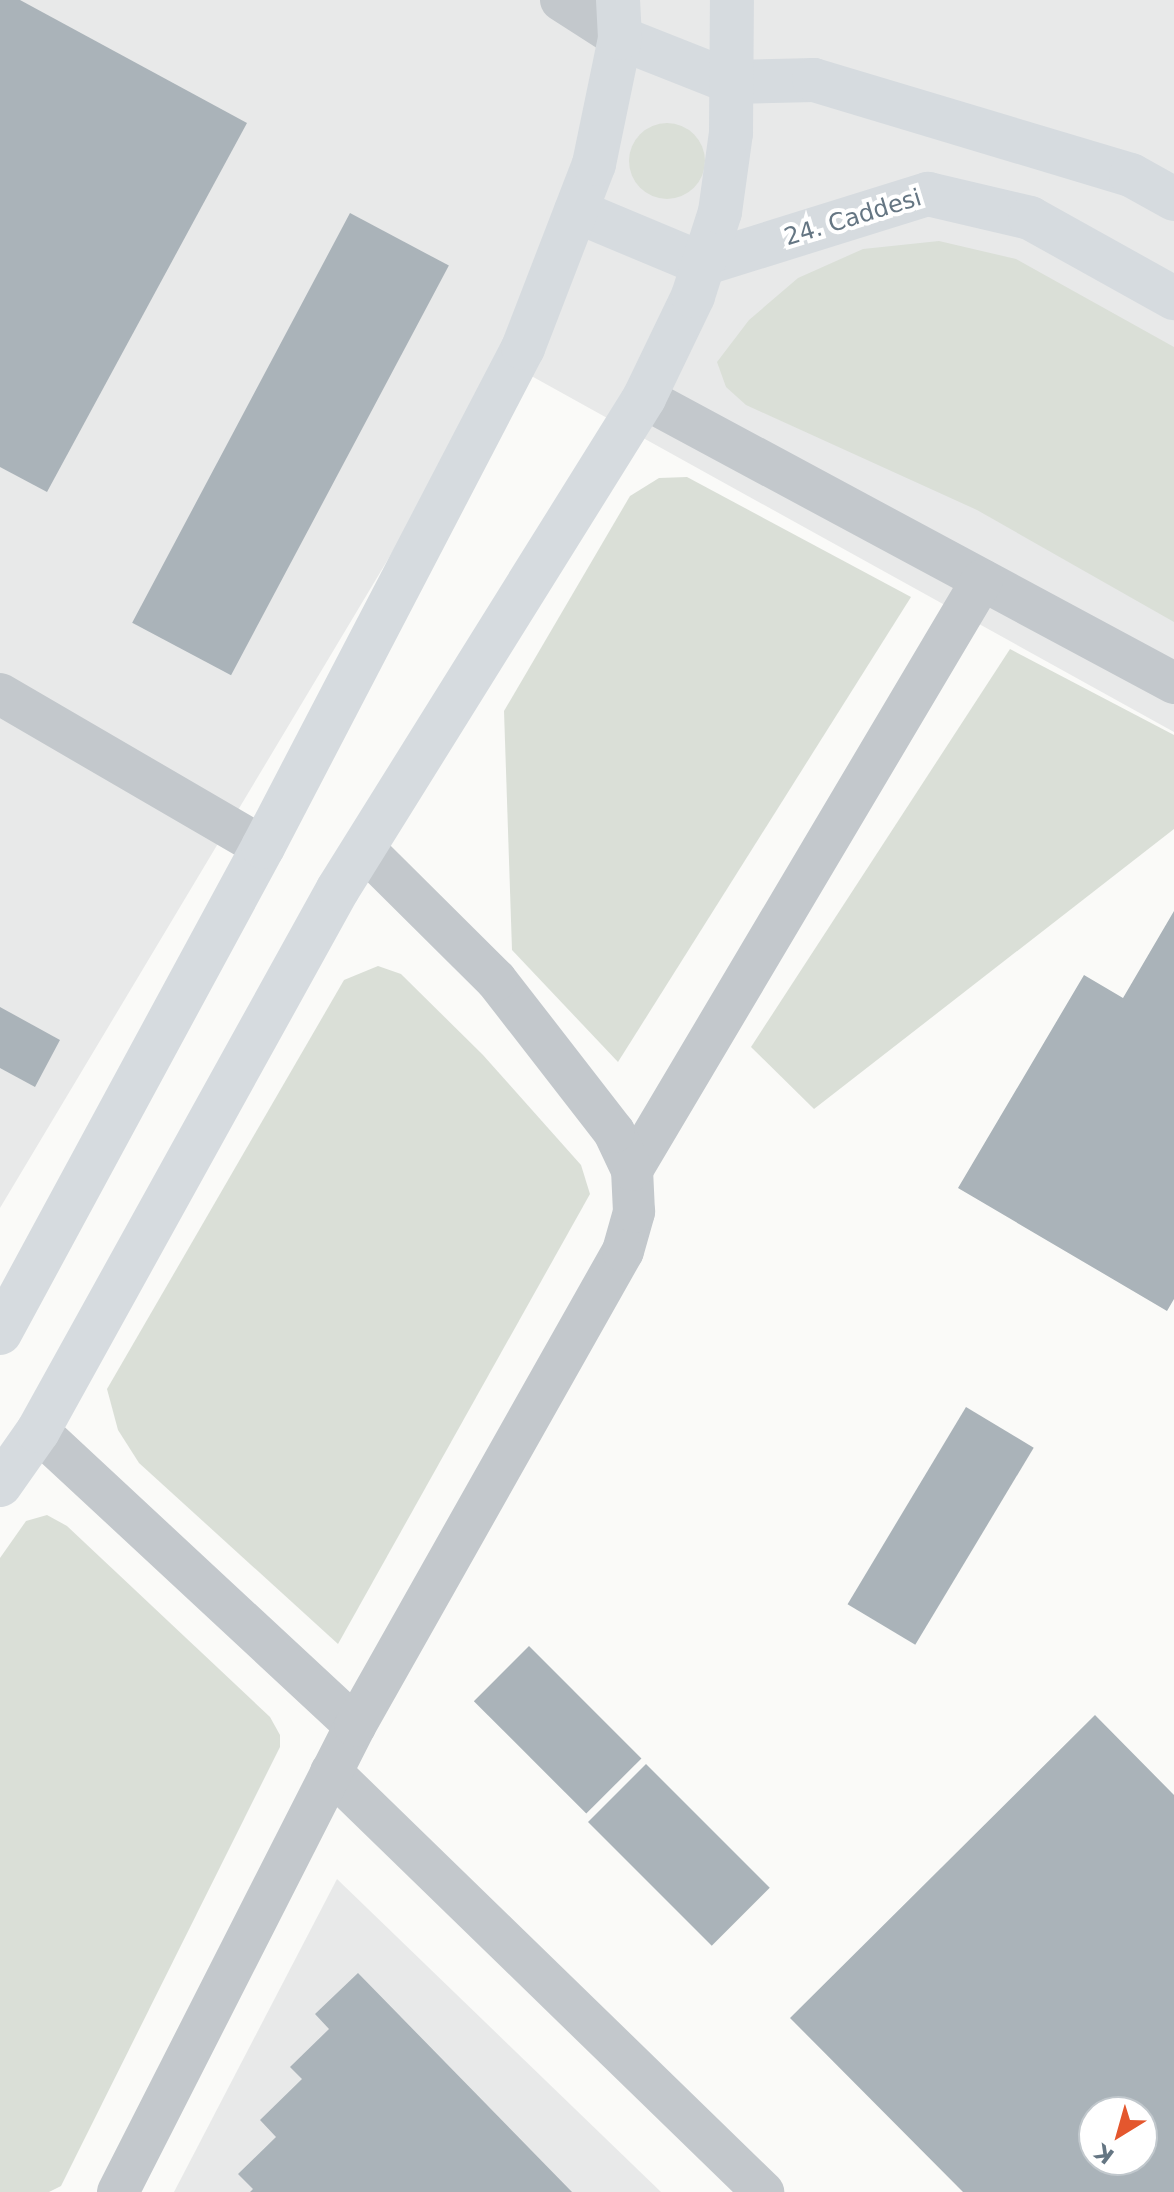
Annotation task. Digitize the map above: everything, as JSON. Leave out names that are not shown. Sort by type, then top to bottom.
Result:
[{"type":"street","points":[[561,0],[619,19],[731,82],[814,80],[1131,175],[1174,199]]},
{"type":"street","points":[[0,1485],[38,1431],[363,848],[644,398],[703,264],[720,212],[731,133],[732,0]]},
{"type":"street","points":[[0,1333],[263,847],[523,348],[594,164],[619,19]]},
{"type":"street","name":"24. Caddesi","points":[[703,264],[928,194],[1030,218],[1174,298]]},
{"type":"street","points":[[576,211],[703,264]]},
{"type":"street","points":[[644,398],[1174,683]]},
{"type":"street","points":[[632,1170],[982,580]]},
{"type":"street","points":[[0,694],[263,847]]},
{"type":"street","points":[[118,2192],[355,1726],[623,1251],[634,1212],[632,1170],[614,1132],[496,980],[363,848]]},
{"type":"street","points":[[38,1431],[355,1726]]},
{"type":"street","points":[[331,1772],[763,2192]]},
{"type":"shaded area","points":[[0,0],[1174,0],[1174,732],[506,362],[0,1208]]},
{"type":"shaded area","points":[[667,123],[681,126],[694,134],[702,147],[705,161],[702,175],[694,188],[681,196],[667,199],[653,196],[640,188],[632,175],[629,161],[632,147],[640,134],[653,126]]},
{"type":"shaded area","points":[[939,241],[1016,259],[1174,347],[1174,622],[977,510],[746,405],[726,387],[717,362],[749,320],[798,278],[863,249]]},
{"type":"shaded area","points":[[687,477],[911,597],[618,1062],[512,950],[504,711],[630,496],[659,478]]},
{"type":"shaded area","points":[[1010,649],[1174,735],[1174,829],[814,1109],[751,1047]]},
{"type":"shaded area","points":[[378,966],[401,974],[483,1055],[581,1165],[590,1194],[338,1644],[139,1463],[118,1430],[107,1389],[344,980]]},
{"type":"shaded area","points":[[47,1515],[67,1526],[270,1717],[280,1735],[280,1747],[61,2186],[49,2192],[0,2192],[0,1558],[26,1521]]},
{"type":"shaded area","points":[[337,1879],[661,2192],[174,2192]]},
{"type":"building","points":[[0,0],[20,0],[247,123],[47,492],[0,467]]},
{"type":"building","points":[[350,213],[449,266],[231,675],[132,623]]},
{"type":"building","points":[[1174,911],[1174,1299],[1167,1311],[958,1188],[1084,975],[1123,998]]},
{"type":"building","points":[[0,1007],[60,1040],[35,1087],[0,1068]]},
{"type":"building","points":[[966,1407],[1034,1448],[915,1645],[848,1604]]},
{"type":"building","points":[[529,1646],[641,1758],[586,1814],[474,1701]]},
{"type":"building","points":[[1095,1715],[1174,1795],[1174,2192],[963,2192],[790,2018]]},
{"type":"building","points":[[646,1764],[770,1888],[712,1946],[588,1822]]},
{"type":"building","points":[[358,1973],[572,2192],[250,2192],[253,2189],[238,2174],[276,2137],[260,2120],[302,2079],[290,2067],[329,2029],[315,2014]]}]
